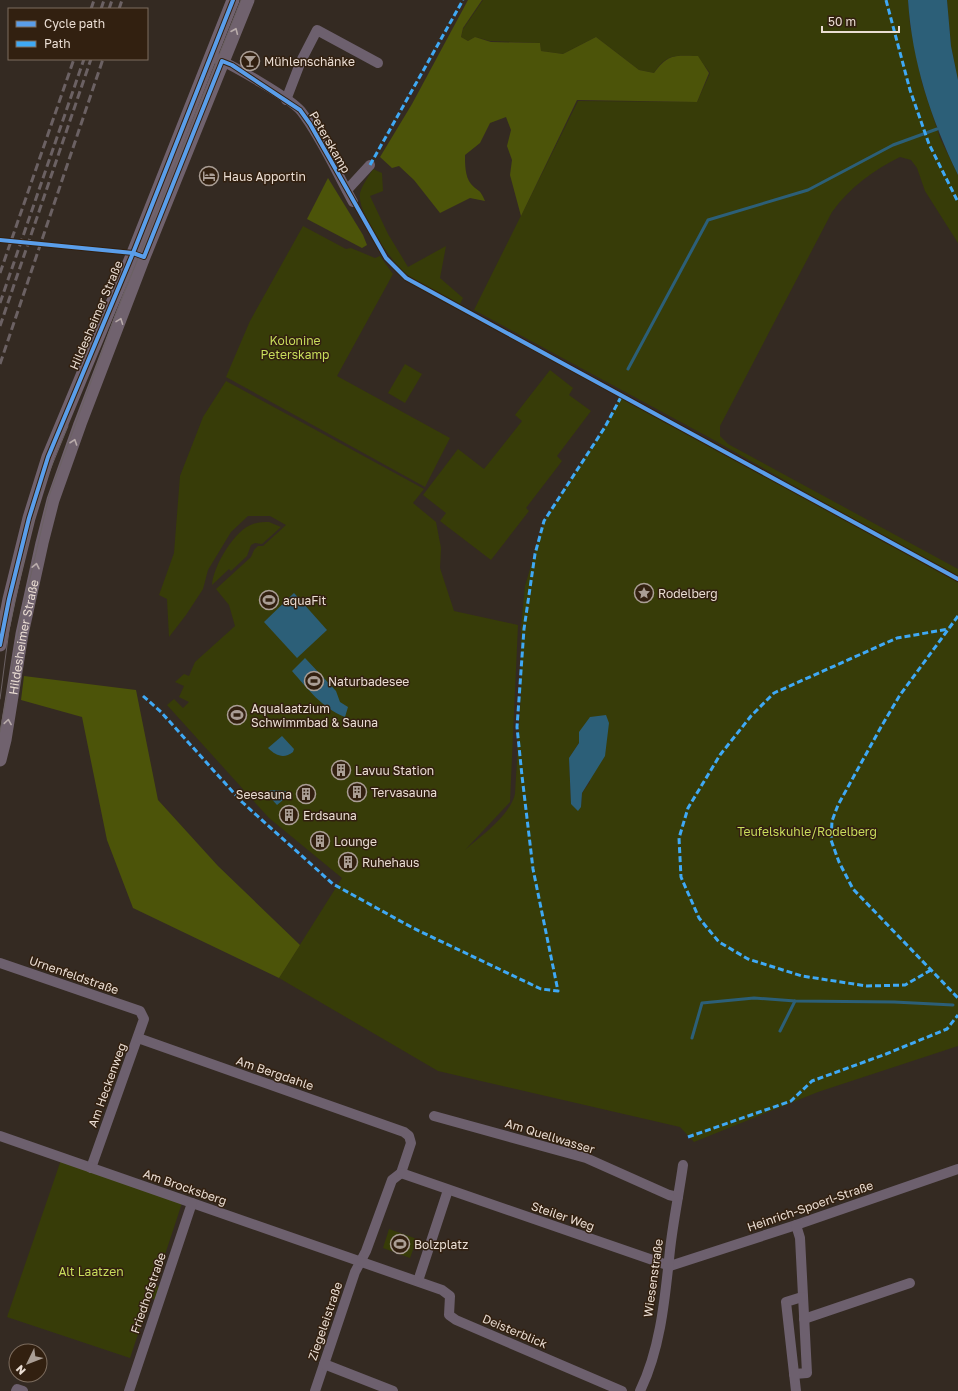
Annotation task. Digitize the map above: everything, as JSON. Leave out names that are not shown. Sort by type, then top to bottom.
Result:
[{"type":"street","name":"Hildesheimer Straße","points":[[0,645],[9,599],[29,518],[48,457],[68,405],[133,253],[233,0]]},
{"type":"street","name":"Hildesheimer Straße","points":[[0,760],[5,740],[22,634],[42,543],[54,500],[80,424],[144,257],[222,61],[248,0]]},
{"type":"street","points":[[286,100],[301,61],[317,30],[378,63]]},
{"type":"street","name":"Peterskamp","points":[[210,56],[232,65],[300,110],[310,124],[353,202]]},
{"type":"street","points":[[347,190],[370,165]]},
{"type":"street","name":"Urnenfeldstraße","points":[[0,963],[140,1011]]},
{"type":"street","name":"Am Heckenweg","points":[[91,1168],[144,1019],[140,1011]]},
{"type":"street","name":"Am Bergdahle","points":[[138,1038],[404,1132],[409,1136],[411,1143],[401,1173]]},
{"type":"street","name":"Am Quellwasser","points":[[434,1116],[586,1158],[669,1195],[678,1197]]},
{"type":"street","name":"Am Brocksberg","points":[[0,1136],[192,1204],[418,1281]]},
{"type":"street","name":"Wiesenstraße","points":[[640,1391],[648,1374],[655,1350],[670,1266],[670,1251],[683,1165]]},
{"type":"street","name":"Heinrich-Spoerl-Straße","points":[[670,1266],[796,1225],[958,1169]]},
{"type":"street","name":"Steiler Weg","points":[[401,1173],[670,1266]]},
{"type":"street","name":"Ziegeleistraße","points":[[315,1391],[355,1272],[361,1261],[392,1180],[401,1173]]},
{"type":"street","points":[[418,1281],[448,1190]]},
{"type":"street","name":"Friedhofstraße","points":[[129,1391],[192,1204]]},
{"type":"street","points":[[794,1374],[807,1373],[800,1238],[796,1225]]},
{"type":"street","name":"Deisterblick","points":[[418,1281],[442,1290],[450,1296],[449,1315],[456,1320],[622,1391]]},
{"type":"street","points":[[804,1319],[910,1282]]},
{"type":"street","points":[[796,1391],[786,1302],[802,1296]]},
{"type":"street","points":[[324,1364],[393,1391]]},
{"type":"green space","points":[[468,0],[482,0],[463,28],[461,37],[468,41],[475,37],[491,42],[540,43],[541,51],[563,54],[596,37],[639,70],[654,73],[664,62],[673,57],[698,56],[709,73],[697,102],[577,100],[521,216],[510,175],[512,160],[507,146],[511,130],[506,117],[490,123],[480,143],[465,155],[466,170],[469,181],[480,192],[485,201],[470,198],[440,213],[414,180],[399,166],[392,168],[380,157],[412,104]]},
{"type":"green space","name":"Teufelskuhle/Rodelberg","points":[[483,0],[908,0],[910,25],[922,83],[940,138],[958,175],[958,243],[925,191],[917,168],[911,160],[900,157],[890,162],[863,180],[839,203],[832,212],[720,426],[720,436],[728,444],[958,569],[958,1046],[818,1092],[694,1142],[680,1127],[438,1071],[279,978],[342,878],[269,818],[167,705],[174,699],[183,708],[189,702],[179,697],[184,686],[175,682],[184,674],[189,676],[195,662],[235,626],[229,605],[216,589],[251,557],[254,550],[258,546],[263,546],[286,525],[270,516],[248,516],[231,532],[208,570],[203,589],[169,637],[167,599],[159,595],[174,553],[180,476],[203,417],[226,381],[424,489],[413,503],[436,522],[441,548],[440,568],[454,611],[518,625],[510,802],[465,850],[501,818],[512,802],[515,794],[521,692],[521,628],[525,586],[544,521],[605,427],[622,395],[758,469],[787,487],[932,564],[712,439],[474,310],[578,101],[697,102],[710,73],[697,56],[672,57],[663,62],[654,73],[639,70],[596,37],[563,54],[541,51],[540,43],[490,41],[475,37],[468,41],[461,37],[463,29]],"holes":[[[579,743],[590,782],[582,793],[581,807],[571,804],[569,758]]]},
{"type":"green space","points":[[947,0],[958,0],[958,80],[951,46]]},
{"type":"green space","points":[[373,169],[382,173],[383,191],[370,196],[388,234],[408,267],[446,246],[440,278],[463,298],[460,304],[425,286],[406,274],[392,259],[376,236],[369,224],[360,201],[361,190]]},
{"type":"green space","points":[[328,178],[363,235],[367,245],[362,248],[307,219]]},
{"type":"green space","name":"Kolonine Peterskamp","points":[[303,226],[346,249],[351,248],[375,258],[380,256],[393,274],[337,376],[450,438],[425,487],[226,377],[250,321]]},
{"type":"green space","points":[[405,364],[422,374],[405,403],[388,393]]},
{"type":"green space","points":[[550,370],[573,388],[569,395],[591,411],[557,456],[562,461],[526,508],[529,511],[491,560],[440,521],[446,513],[423,495],[458,449],[484,469],[522,421],[515,415]]},
{"type":"green space","points":[[259,522],[269,522],[281,527],[262,544],[255,543],[251,545],[247,556],[231,571],[229,569],[212,585],[213,577],[220,559],[232,541],[246,528],[253,524]]},
{"type":"green space","points":[[24,676],[136,690],[158,800],[218,866],[300,945],[279,978],[133,908],[107,840],[82,717],[21,700]]},
{"type":"green space","name":"Alt Laatzen","points":[[62,1157],[183,1200],[155,1285],[164,1289],[159,1301],[150,1298],[130,1358],[7,1317]]},
{"type":"green space","name":"Bolzplatz","points":[[389,1229],[417,1239],[410,1258],[383,1248]]},
{"type":"water","points":[[908,0],[947,0],[951,46],[958,80],[958,175],[939,133],[924,90],[914,46]]},
{"type":"water","points":[[294,593],[327,630],[297,658],[264,622]]},
{"type":"water","name":"Naturbadesee","points":[[305,658],[336,691],[340,702],[348,707],[345,717],[329,709],[322,703],[292,671]]},
{"type":"water","points":[[606,715],[609,723],[605,756],[582,793],[581,807],[578,811],[571,804],[569,758],[579,743],[579,732],[590,717]]},
{"type":"water","points":[[282,736],[294,749],[290,754],[280,756],[268,748]]},
{"type":"water","points":[[271,790],[286,791],[283,800],[277,805],[267,794]]},
{"type":"waterway","points":[[628,369],[708,220],[808,190],[893,145],[937,129]]},
{"type":"waterway","points":[[692,1038],[702,1003],[754,998],[795,1001],[894,1002],[953,1005]]},
{"type":"waterway","points":[[780,1031],[795,1001]]},
{"type":"tram line","points":[[0,732],[21,618],[49,496],[115,316],[241,0]]},
{"type":"tram line","points":[[0,699],[9,630],[29,537],[41,492],[68,426]]},
{"type":"railway","points":[[91,8],[94,0]]},
{"type":"railway","points":[[101,8],[104,0]]},
{"type":"railway","points":[[109,8],[112,0]]},
{"type":"railway","points":[[119,8],[122,0]]},
{"type":"railway","points":[[0,273],[74,60]]},
{"type":"railway","points":[[0,303],[84,60]]},
{"type":"railway","points":[[0,326],[91,60]]},
{"type":"railway","points":[[0,364],[103,60]]},
{"type":"marked path","points":[[370,165],[463,0]]},
{"type":"marked path","points":[[886,0],[910,90],[929,144],[958,202]]},
{"type":"marked path","points":[[143,696],[161,712],[242,802],[333,884],[413,928],[541,989],[558,991],[533,869],[517,727],[524,629],[535,554],[544,521],[605,427],[622,395]]},
{"type":"marked path","points":[[958,616],[900,695],[881,727],[838,805],[832,821],[831,840],[839,862],[853,889],[958,998]]},
{"type":"marked path","points":[[931,970],[905,985],[867,986],[802,976],[748,959],[719,942],[699,918],[681,877],[679,838],[688,808],[720,755],[751,716],[774,693],[897,638],[949,629]]},
{"type":"marked path","points":[[688,1137],[791,1101],[812,1081],[886,1054],[947,1029],[958,1015]]},
{"type":"cycle path","points":[[0,645],[9,599],[29,518],[48,457],[133,253],[233,0]]},
{"type":"cycle path","points":[[0,240],[133,253],[144,257],[222,61],[232,65],[300,110],[310,124],[386,258],[406,278],[958,579]]},
{"type":"place","name":"Mühlenschänke","points":[[250,61]]},
{"type":"place","name":"Haus Apportin","points":[[209,176]]},
{"type":"place","name":"Rodelberg","points":[[644,593]]},
{"type":"place","name":"aquaFit","points":[[269,600]]},
{"type":"place","name":"Naturbadesee","points":[[314,681]]},
{"type":"place","name":"Aqualaatzium Schwimmbad & Sauna","points":[[237,715]]},
{"type":"place","name":"Lavuu Station","points":[[341,770]]},
{"type":"place","name":"Tervasauna","points":[[357,792]]},
{"type":"place","name":"Seesauna","points":[[306,794]]},
{"type":"place","name":"Erdsauna","points":[[289,815]]},
{"type":"place","name":"Lounge","points":[[320,841]]},
{"type":"place","name":"Ruhehaus","points":[[348,862]]},
{"type":"place","name":"Bolzplatz","points":[[400,1244]]}]
